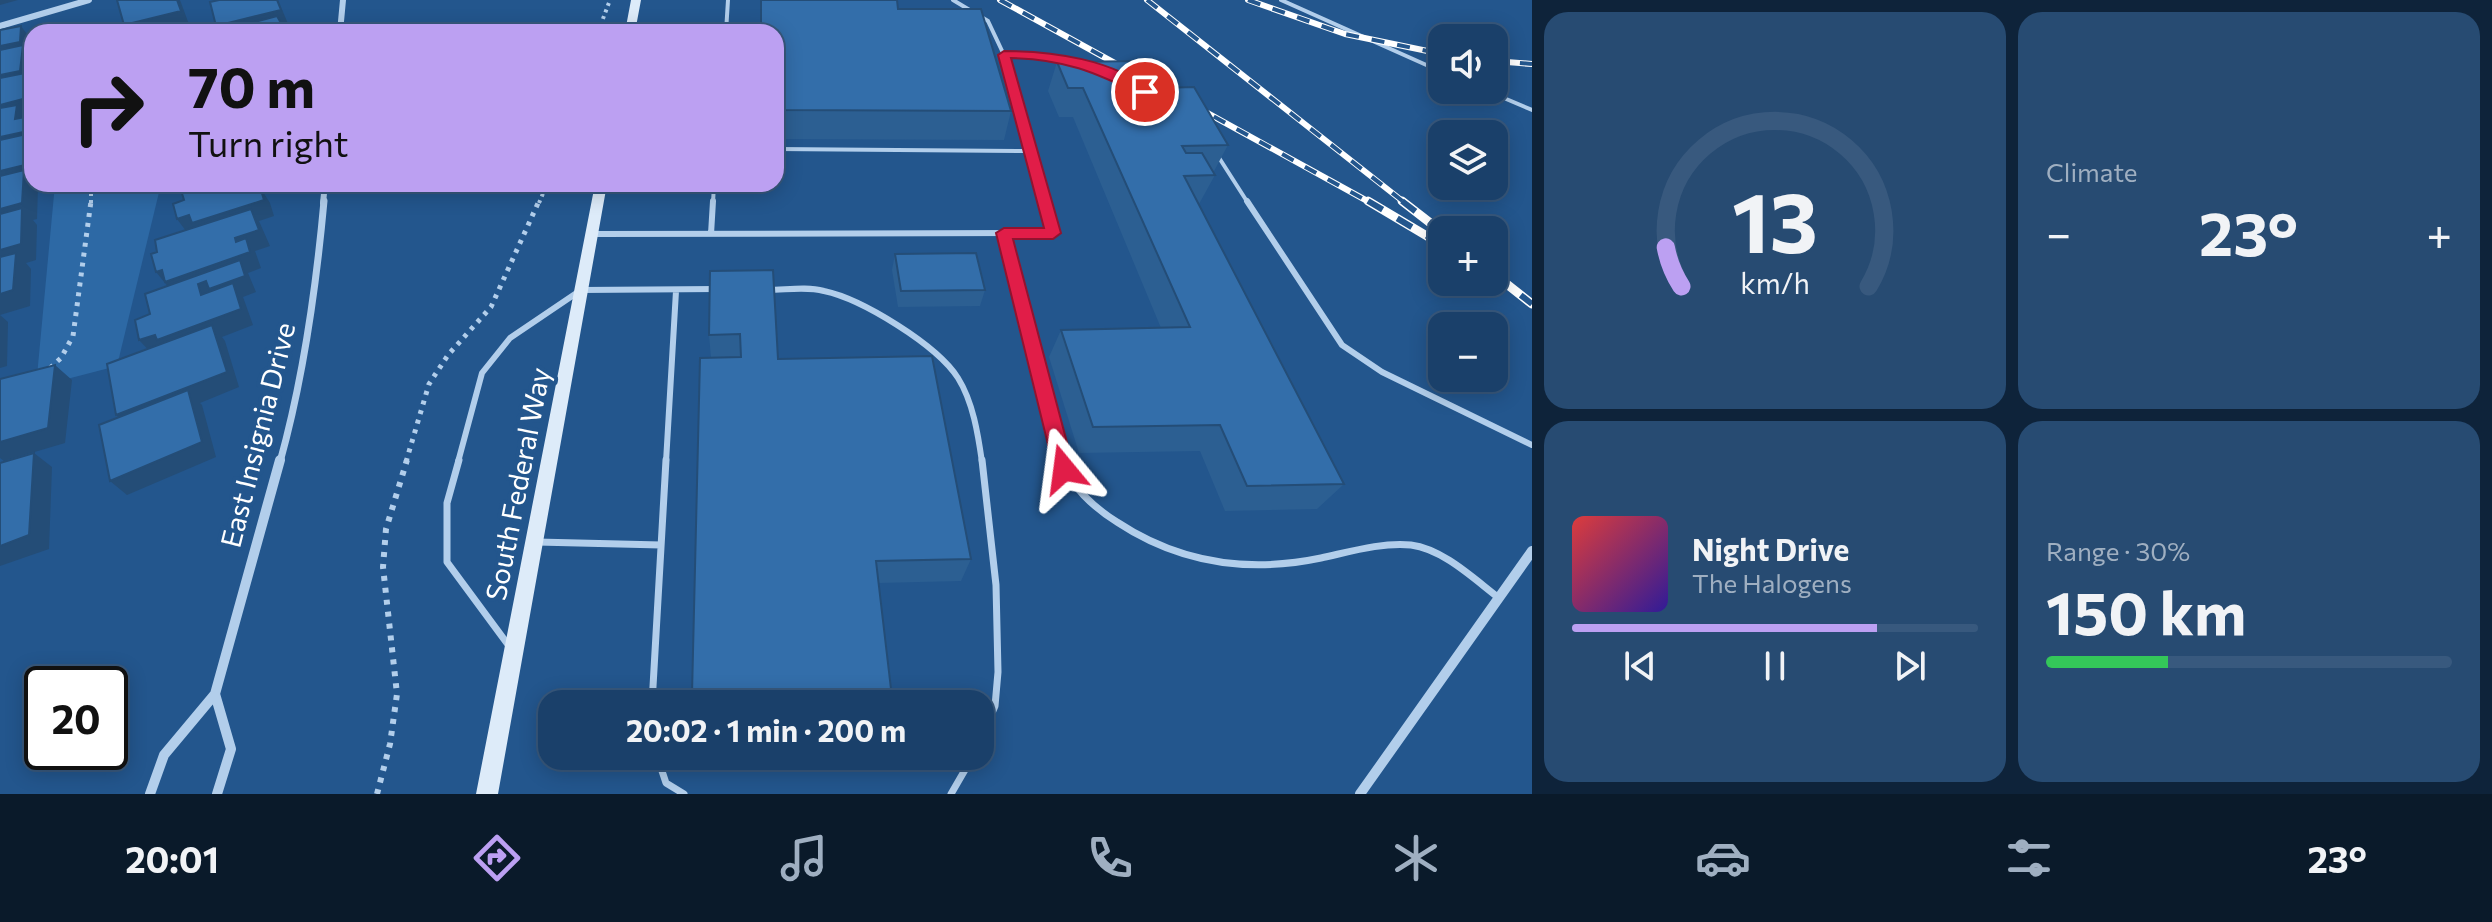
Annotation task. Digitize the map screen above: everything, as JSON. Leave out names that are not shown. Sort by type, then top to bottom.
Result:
[{"type":"main road","points":[[632,24],[636,0]]},
{"type":"main road","name":"South Federal Way","points":[[487,794],[600,192]]},
{"type":"street","points":[[0,26],[89,0]]},
{"type":"street","points":[[341,24],[343,0]]},
{"type":"street","name":"East Insignia Drive","points":[[150,794],[164,755],[215,694],[293,414],[315,298],[324,192]]},
{"type":"street","points":[[1360,794],[1532,551]]},
{"type":"street","points":[[215,694],[231,749],[217,794]]},
{"type":"lane","points":[[726,24],[728,0]]},
{"type":"lane","points":[[592,234],[1053,233],[1004,55],[988,21],[953,0]]},
{"type":"lane","points":[[1281,0],[1428,66]]},
{"type":"lane","points":[[1004,55],[1044,55],[1093,66]]},
{"type":"lane","points":[[1508,100],[1532,110]]},
{"type":"lane","points":[[1212,145],[1342,345],[1382,372],[1532,445]]},
{"type":"lane","points":[[784,149],[1030,151]]},
{"type":"lane","points":[[711,234],[714,192]]},
{"type":"lane","points":[[1004,233],[1064,469],[1082,495],[1117,522],[1199,562],[1243,566],[1291,564],[1412,545],[1451,564],[1499,598]]},
{"type":"lane","points":[[513,652],[447,562],[447,503],[482,373],[510,338],[581,290],[727,290]]},
{"type":"lane","points":[[755,290],[825,290],[881,318],[936,353],[960,380],[981,446],[997,608],[994,708]]},
{"type":"lane","points":[[653,690],[676,291]]},
{"type":"lane","points":[[534,542],[661,545]]},
{"type":"lane","points":[[662,770],[666,783],[684,794]]},
{"type":"lane","points":[[951,794],[965,770]]},
{"type":"path","points":[[601,24],[610,0]]},
{"type":"path","points":[[39,374],[60,362],[74,337],[79,314],[78,276],[91,213],[91,192]]},
{"type":"shaded area","points":[[54,192],[159,192],[117,366],[36,387]]},
{"type":"building","points":[[117,0],[177,0],[181,11],[128,24],[124,24]]},
{"type":"building","points":[[277,0],[281,10],[216,24],[210,2]]},
{"type":"building","points":[[761,0],[897,0],[898,9],[981,9],[1011,111],[784,110],[784,24],[761,24]]},
{"type":"building","points":[[277,16],[282,24],[247,24]]},
{"type":"building","points":[[21,26],[20,42],[0,46],[0,30]]},
{"type":"building","points":[[23,45],[20,71],[0,75],[0,50]]},
{"type":"building","points":[[1147,61],[1161,88],[1194,87],[1228,145],[1182,146],[1186,153],[1202,153],[1215,175],[1184,176],[1344,484],[1247,486],[1220,425],[1093,427],[1061,330],[1190,327],[1083,88],[1068,88],[1057,62]]},
{"type":"building","points":[[24,73],[23,99],[0,105],[0,78]]},
{"type":"building","points":[[17,105],[15,119],[24,117],[24,132],[0,137],[0,108]]},
{"type":"building","points":[[24,135],[24,165],[0,171],[0,140]]},
{"type":"building","points":[[24,170],[22,203],[0,209],[0,176]]},
{"type":"building","points":[[182,192],[262,192],[264,200],[192,223],[189,215],[177,219],[173,204],[184,200]]},
{"type":"building","points":[[22,208],[21,244],[0,250],[0,214]]},
{"type":"building","points":[[251,209],[259,230],[235,238],[236,242],[246,238],[250,252],[165,282],[162,270],[156,272],[151,254],[157,252],[155,240]]},
{"type":"building","points":[[16,253],[13,290],[0,294],[0,257]]},
{"type":"building","points":[[976,253],[985,290],[901,291],[895,254]]},
{"type":"building","points":[[240,260],[245,276],[209,289],[206,281],[198,284],[201,295],[233,283],[241,309],[157,340],[155,335],[139,340],[135,320],[150,314],[145,294]]},
{"type":"building","points":[[773,270],[778,359],[932,356],[971,559],[876,561],[891,689],[692,690],[700,358],[741,357],[740,334],[709,335],[710,271]]},
{"type":"building","points":[[212,325],[227,372],[116,415],[107,364]]},
{"type":"building","points":[[55,365],[48,428],[0,442],[0,379]]},
{"type":"building","points":[[188,390],[202,442],[110,481],[99,425]]},
{"type":"building","points":[[34,453],[29,535],[0,546],[0,463]]},
{"type":"railway","points":[[1000,0],[1131,72]]},
{"type":"railway","points":[[1147,0],[1405,203]]},
{"type":"railway","points":[[1248,0],[1345,34],[1428,51]]},
{"type":"railway","points":[[1508,62],[1532,64]]},
{"type":"railway","points":[[1191,104],[1371,203]]},
{"type":"railway","points":[[1368,201],[1428,237]]},
{"type":"railway","points":[[1402,201],[1428,221]]},
{"type":"railway","points":[[1508,285],[1532,304]]},
{"type":"route","points":[[1064,469],[1004,233],[1053,233],[1004,55],[1044,55],[1093,66],[1145,92]]}]
